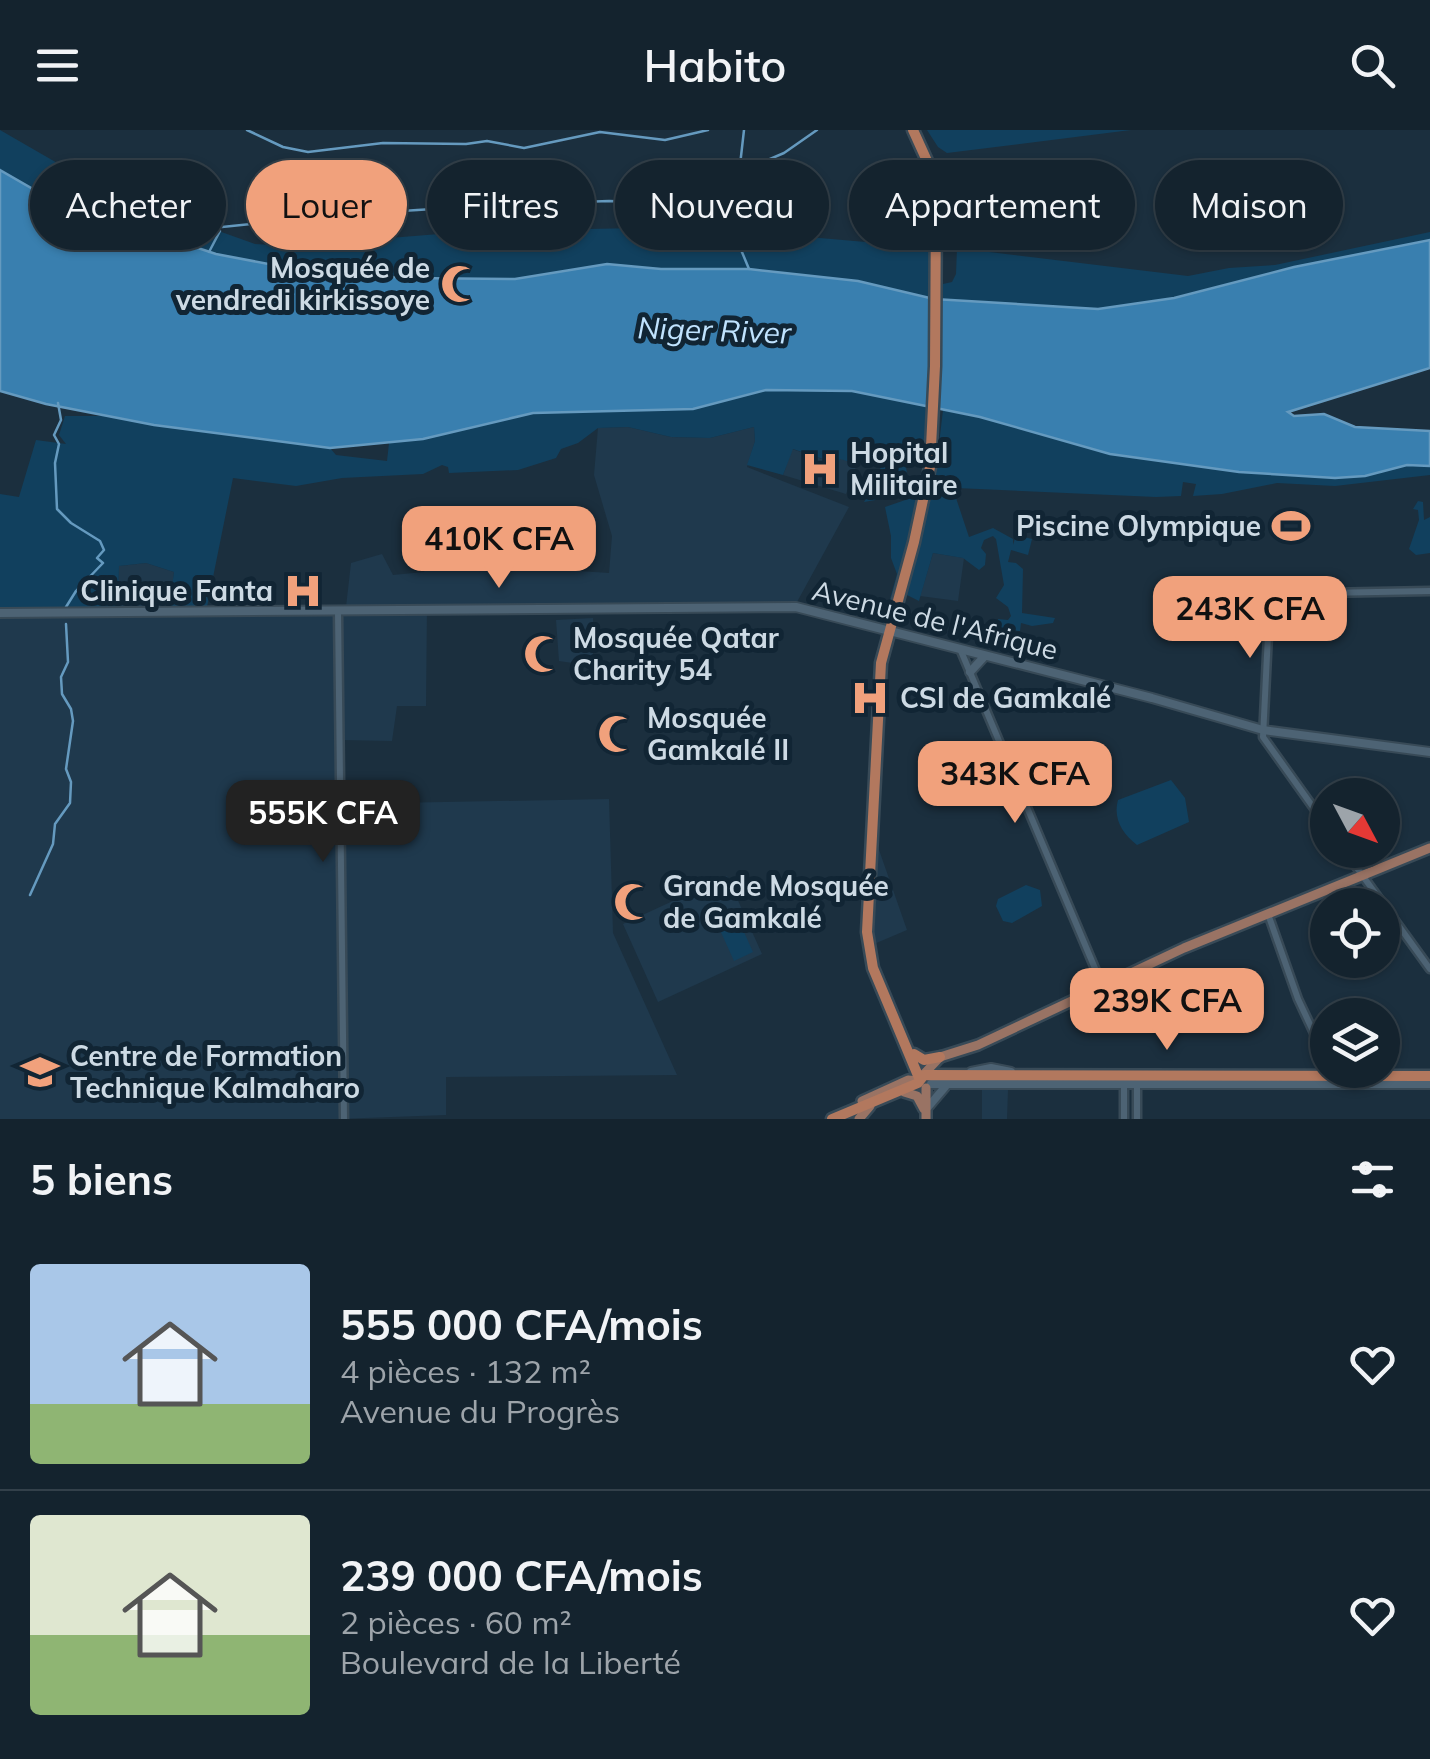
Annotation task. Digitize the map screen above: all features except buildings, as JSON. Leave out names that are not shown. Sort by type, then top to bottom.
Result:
[{"type":"highway","points":[[916,130],[940,190],[938,432],[926,500],[891,632],[883,678],[870,929],[877,967],[912,1054],[928,1082]]},
{"type":"highway","points":[[912,1054],[924,1060],[946,1056]]},
{"type":"highway","points":[[928,1082],[1430,1078]]},
{"type":"highway","points":[[832,1119],[898,1088],[928,1082],[1430,1078]]},
{"type":"highway","points":[[841,1119],[898,1088]]},
{"type":"main road","name":"Avenue de l'Afrique","points":[[0,613],[778,606],[822,612],[1263,730],[1430,752]]},
{"type":"main road","points":[[968,668],[974,654]]},
{"type":"main road","points":[[968,668],[985,657]]},
{"type":"main road","points":[[925,1115],[928,1082],[946,1056],[1268,914],[1430,848]]},
{"type":"main road","points":[[824,1119],[898,1088],[912,1054]]},
{"type":"main road","points":[[946,1056],[946,1068],[958,1080]]},
{"type":"main road","points":[[958,1080],[991,1068],[1013,1072],[1310,1069]]},
{"type":"main road","points":[[1400,1075],[1430,1078]]},
{"type":"main road","points":[[928,1082],[1137,1084],[1430,1078]]},
{"type":"main road","points":[[925,1115],[934,1097],[928,1082]]},
{"type":"main road","points":[[898,1088],[917,1096],[925,1115]]},
{"type":"main road","points":[[859,1119],[870,1106]]},
{"type":"street","points":[[1310,804],[1265,743],[1270,594],[1430,591]]},
{"type":"street","points":[[338,612],[344,1119]]},
{"type":"street","points":[[962,651],[1102,986]]},
{"type":"street","points":[[1358,868],[1430,969]]},
{"type":"street","points":[[1268,914],[1310,1025]]},
{"type":"street","points":[[1124,1084],[1124,1119]]},
{"type":"street","points":[[1137,1084],[1137,1119]]},
{"type":"shaded area","points":[[0,130],[52,160],[30,160],[30,187],[0,170]]},
{"type":"shaded area","points":[[927,130],[1131,130],[947,153]]},
{"type":"shaded area","points":[[615,228],[615,250],[829,250],[829,239],[849,241],[849,250],[935,250],[934,299],[858,281],[749,269],[661,269],[607,264],[515,279],[468,279],[300,270],[203,250],[226,250],[226,234],[246,241],[246,250],[407,250],[407,237],[427,235],[427,250],[595,250],[595,229]]},
{"type":"shaded area","points":[[1430,232],[1430,240],[1294,267],[1141,305],[1098,309],[943,299],[943,284],[952,282],[956,274],[957,250],[1188,276],[1275,265]]},
{"type":"shaded area","points":[[766,390],[852,391],[931,407],[928,453],[904,453],[910,494],[864,502],[879,477],[884,445],[860,447],[857,464],[840,459],[838,464],[793,449],[783,475],[747,465],[755,441],[754,427],[710,438],[671,437],[628,427],[598,428],[578,443],[561,449],[556,458],[518,470],[449,473],[448,467],[442,465],[423,474],[342,478],[296,486],[233,478],[207,607],[169,608],[174,572],[146,563],[119,566],[118,610],[0,607],[0,494],[19,497],[36,440],[66,444],[59,435],[65,416],[106,416],[330,448],[336,455],[387,461],[389,443],[534,413],[693,409]]},
{"type":"shaded area","points":[[943,410],[1023,427],[1111,454],[1239,472],[1336,478],[1365,476],[1407,465],[1430,466],[1430,475],[1335,486],[1277,483],[1193,496],[1196,484],[1183,482],[1181,496],[1156,497],[934,487]]},
{"type":"shaded area","points":[[628,427],[671,437],[710,438],[754,427],[755,441],[747,467],[849,507],[797,602],[427,606],[426,706],[397,706],[392,741],[341,740],[340,804],[609,799],[613,933],[677,1075],[446,1077],[446,1115],[338,1119],[0,1119],[0,607],[53,611],[118,609],[119,566],[146,563],[174,572],[170,608],[346,607],[351,563],[382,554],[393,575],[424,572],[440,542],[468,541],[478,556],[499,570],[578,564],[579,571],[609,573],[612,536],[594,475],[598,428]]},
{"type":"shaded area","name":"Hopital Militaire","points":[[792,449],[837,464],[840,458],[857,464],[846,494],[783,475]]},
{"type":"shaded area","points":[[951,492],[969,537],[993,528],[1013,539],[1013,545],[1016,535],[1032,539],[1028,555],[1011,550],[1008,562],[1023,569],[1022,613],[1055,618],[1053,623],[1021,623],[1020,631],[998,629],[998,619],[1008,620],[1011,616],[1008,607],[996,598],[1004,585],[993,536],[984,540],[981,548],[986,554],[985,565],[979,570],[963,558],[933,553],[919,601],[907,595],[930,501],[935,495]]},
{"type":"shaded area","points":[[918,498],[909,545],[887,624],[883,624],[897,574],[891,558],[885,507]]},
{"type":"shaded area","points":[[1418,501],[1423,502],[1424,520],[1430,517],[1430,553],[1416,555],[1409,549],[1419,520],[1418,510],[1413,509]]},
{"type":"shaded area","points":[[933,553],[964,558],[958,601],[920,596]]},
{"type":"shaded area","points":[[593,618],[593,666],[559,661],[556,620]]},
{"type":"shaded area","points":[[1171,780],[1185,798],[1189,822],[1137,845],[1120,825],[1118,800]]},
{"type":"shaded area","points":[[878,847],[907,930],[874,944],[873,916]]},
{"type":"shaded area","points":[[727,876],[762,954],[658,1002],[623,924]]},
{"type":"shaded area","points":[[1026,885],[1040,890],[1042,906],[1012,923],[1003,921],[996,906],[998,899]]},
{"type":"shaded area","points":[[739,921],[753,952],[734,961],[720,930]]},
{"type":"shaded area","points":[[982,1090],[1008,1090],[1007,1119],[982,1119]]},
{"type":"water","name":"Niger River","points":[[0,170],[30,187],[30,250],[204,250],[300,270],[407,278],[515,279],[607,264],[661,269],[749,269],[858,281],[934,299],[1098,309],[1174,298],[1294,267],[1430,240],[1430,368],[1288,412],[1294,416],[1324,414],[1355,427],[1430,431],[1430,466],[1407,465],[1365,476],[1239,472],[1110,454],[980,417],[852,391],[766,390],[693,409],[533,413],[423,439],[330,448],[154,425],[0,391]]},
{"type":"waterway","points":[[247,130],[283,147],[308,152],[383,143],[487,141],[524,148],[600,132],[665,140],[708,130]]},
{"type":"waterway","points":[[741,160],[744,130]]},
{"type":"waterway","points":[[768,160],[817,130]]},
{"type":"waterway","points":[[226,227],[339,215],[615,201]]},
{"type":"waterway","points":[[741,250],[749,269]]},
{"type":"waterway","points":[[58,403],[61,420],[54,435],[59,444],[55,463],[57,509],[100,541],[104,550],[97,558],[103,563],[66,607]]},
{"type":"waterway","points":[[30,895],[53,844],[55,824],[70,803],[71,782],[66,769],[73,721],[62,694],[61,677],[68,662],[66,624]]},
{"type":"place","name":"Mosquée de vendredi kirkissoye","points":[[460,284]]},
{"type":"place","name":"Hopital Militaire","points":[[820,469]]},
{"type":"place","name":"Piscine Olympique","points":[[1291,526]]},
{"type":"place","name":"Clinique Fanta","points":[[303,591]]},
{"type":"place","name":"Mosquée Qatar Charity 54","points":[[543,654]]},
{"type":"place","name":"CSI de Gamkalé","points":[[870,698]]},
{"type":"place","name":"Mosquée Gamkalé II","points":[[617,734]]},
{"type":"place","name":"Grande Mosquée de Gamkalé","points":[[633,902]]},
{"type":"place","name":"Centre de Formation Technique Kalmaharo","points":[[40,1072]]}]
